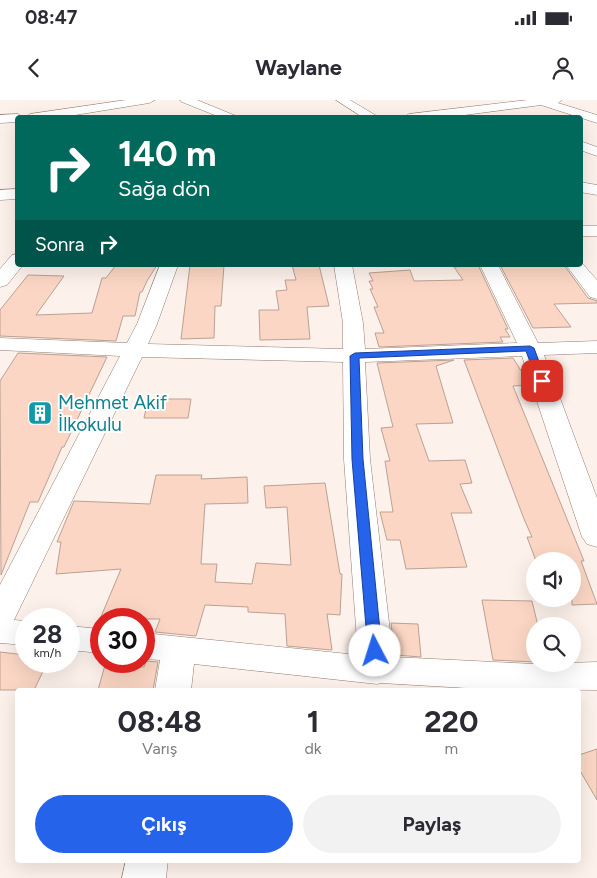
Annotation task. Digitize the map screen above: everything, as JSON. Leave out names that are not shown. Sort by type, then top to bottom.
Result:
[{"type":"street","points":[[53,115],[149,100]]},
{"type":"street","points":[[186,100],[227,115]]},
{"type":"street","points":[[342,100],[369,115]]},
{"type":"street","points":[[472,100],[503,115]]},
{"type":"street","points":[[429,115],[484,107],[556,100]]},
{"type":"street","points":[[544,102],[597,119]]},
{"type":"street","points":[[107,107],[121,115]]},
{"type":"street","points":[[0,119],[15,118]]},
{"type":"street","points":[[583,146],[597,152]]},
{"type":"street","points":[[583,188],[597,190]]},
{"type":"street","points":[[0,194],[15,194]]},
{"type":"street","points":[[583,231],[597,231]]},
{"type":"street","points":[[0,281],[15,263]]},
{"type":"street","points":[[0,616],[147,324],[169,267]]},
{"type":"street","points":[[343,267],[353,323],[357,459],[377,671]]},
{"type":"street","points":[[490,267],[530,348],[597,537]]},
{"type":"street","points":[[578,267],[597,293]]},
{"type":"street","points":[[0,344],[355,356],[597,347]]},
{"type":"street","points":[[0,631],[15,633]]},
{"type":"street","points":[[155,647],[377,671],[550,677],[597,676]]},
{"type":"street","points":[[173,688],[180,650]]},
{"type":"street","points":[[144,878],[146,863]]},
{"type":"building","points":[[114,267],[156,267],[142,292],[140,292],[135,316],[123,316],[116,341],[0,336],[0,310],[28,275],[64,276],[36,315],[92,313],[102,278],[106,278]]},
{"type":"building","points":[[190,267],[224,267],[221,306],[215,306],[214,338],[181,339]]},
{"type":"building","points":[[293,267],[319,267],[329,306],[307,307],[310,339],[260,340],[259,310],[279,310],[276,291],[287,290],[285,280],[296,280]]},
{"type":"building","points":[[454,267],[479,267],[510,337],[500,337],[503,342],[379,347],[375,333],[384,333],[374,307],[378,307],[370,289],[373,289],[369,281],[373,281],[369,273],[410,270],[414,281],[463,280]]},
{"type":"building","points":[[501,267],[565,267],[588,298],[597,301],[597,303],[554,304],[571,327],[533,328]]},
{"type":"building","points":[[18,353],[107,357],[64,447],[62,447],[38,502],[30,502],[1,575],[0,381]]},
{"type":"building","points":[[513,358],[530,385],[513,386],[580,552],[533,552],[527,537],[532,537],[464,360]]},
{"type":"building","points":[[454,360],[436,366],[453,423],[416,424],[429,461],[465,460],[472,483],[460,484],[472,513],[451,513],[467,567],[406,569],[400,540],[387,540],[380,512],[393,512],[385,461],[390,461],[381,428],[393,427],[377,363]]},
{"type":"building","points":[[148,399],[191,399],[188,418],[144,418]]},
{"type":"building","points":[[156,475],[202,475],[201,479],[247,477],[248,503],[205,504],[201,564],[217,564],[215,582],[252,584],[256,563],[291,565],[287,507],[266,508],[264,486],[325,483],[340,574],[342,574],[340,615],[327,614],[332,650],[287,646],[285,614],[248,612],[248,607],[205,605],[196,636],[155,632],[160,619],[155,619],[155,608],[105,608],[121,569],[56,574],[61,542],[57,542],[74,501],[150,504]]},
{"type":"building","points":[[581,561],[597,604],[581,605]]},
{"type":"building","points":[[482,600],[526,601],[526,607],[533,607],[536,617],[526,617],[526,662],[493,660]]},
{"type":"building","points":[[391,623],[418,624],[421,657],[395,655]]},
{"type":"building","points":[[0,652],[15,654],[15,673],[42,673],[35,688],[15,688],[15,690],[0,690]]},
{"type":"building","points":[[155,662],[158,662],[153,688],[99,688],[103,673],[155,673]]},
{"type":"building","points":[[597,749],[597,800],[581,772],[581,754]]},
{"type":"place","name":"Mehmet Akif İlkokulu","points":[[40,413]]},
{"type":"route","points":[[375,651],[357,459],[355,356],[530,348],[542,381]]}]
